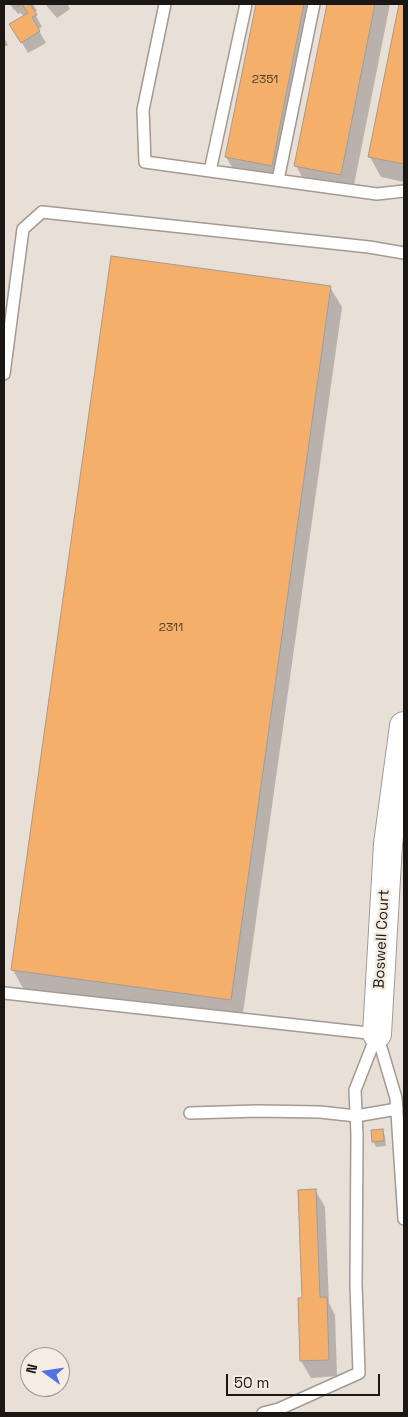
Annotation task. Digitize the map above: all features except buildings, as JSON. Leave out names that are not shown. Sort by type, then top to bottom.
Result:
[{"type":"street","name":"Boswell Court","points":[[377,1034],[396,845],[404,726]]},
{"type":"lane","points":[[165,4],[143,110],[145,162],[377,194],[404,191]]},
{"type":"lane","points":[[210,171],[246,4]]},
{"type":"lane","points":[[278,180],[314,4]]},
{"type":"lane","points":[[4,374],[23,229],[42,212],[350,245],[404,253]]},
{"type":"lane","points":[[4,993],[377,1034]]},
{"type":"lane","points":[[377,1034],[396,1098],[404,1220]]},
{"type":"lane","points":[[262,1413],[279,1409],[359,1373],[356,1284],[355,1090],[377,1034]]},
{"type":"lane","points":[[190,1113],[320,1112],[356,1116],[397,1109]]}]
